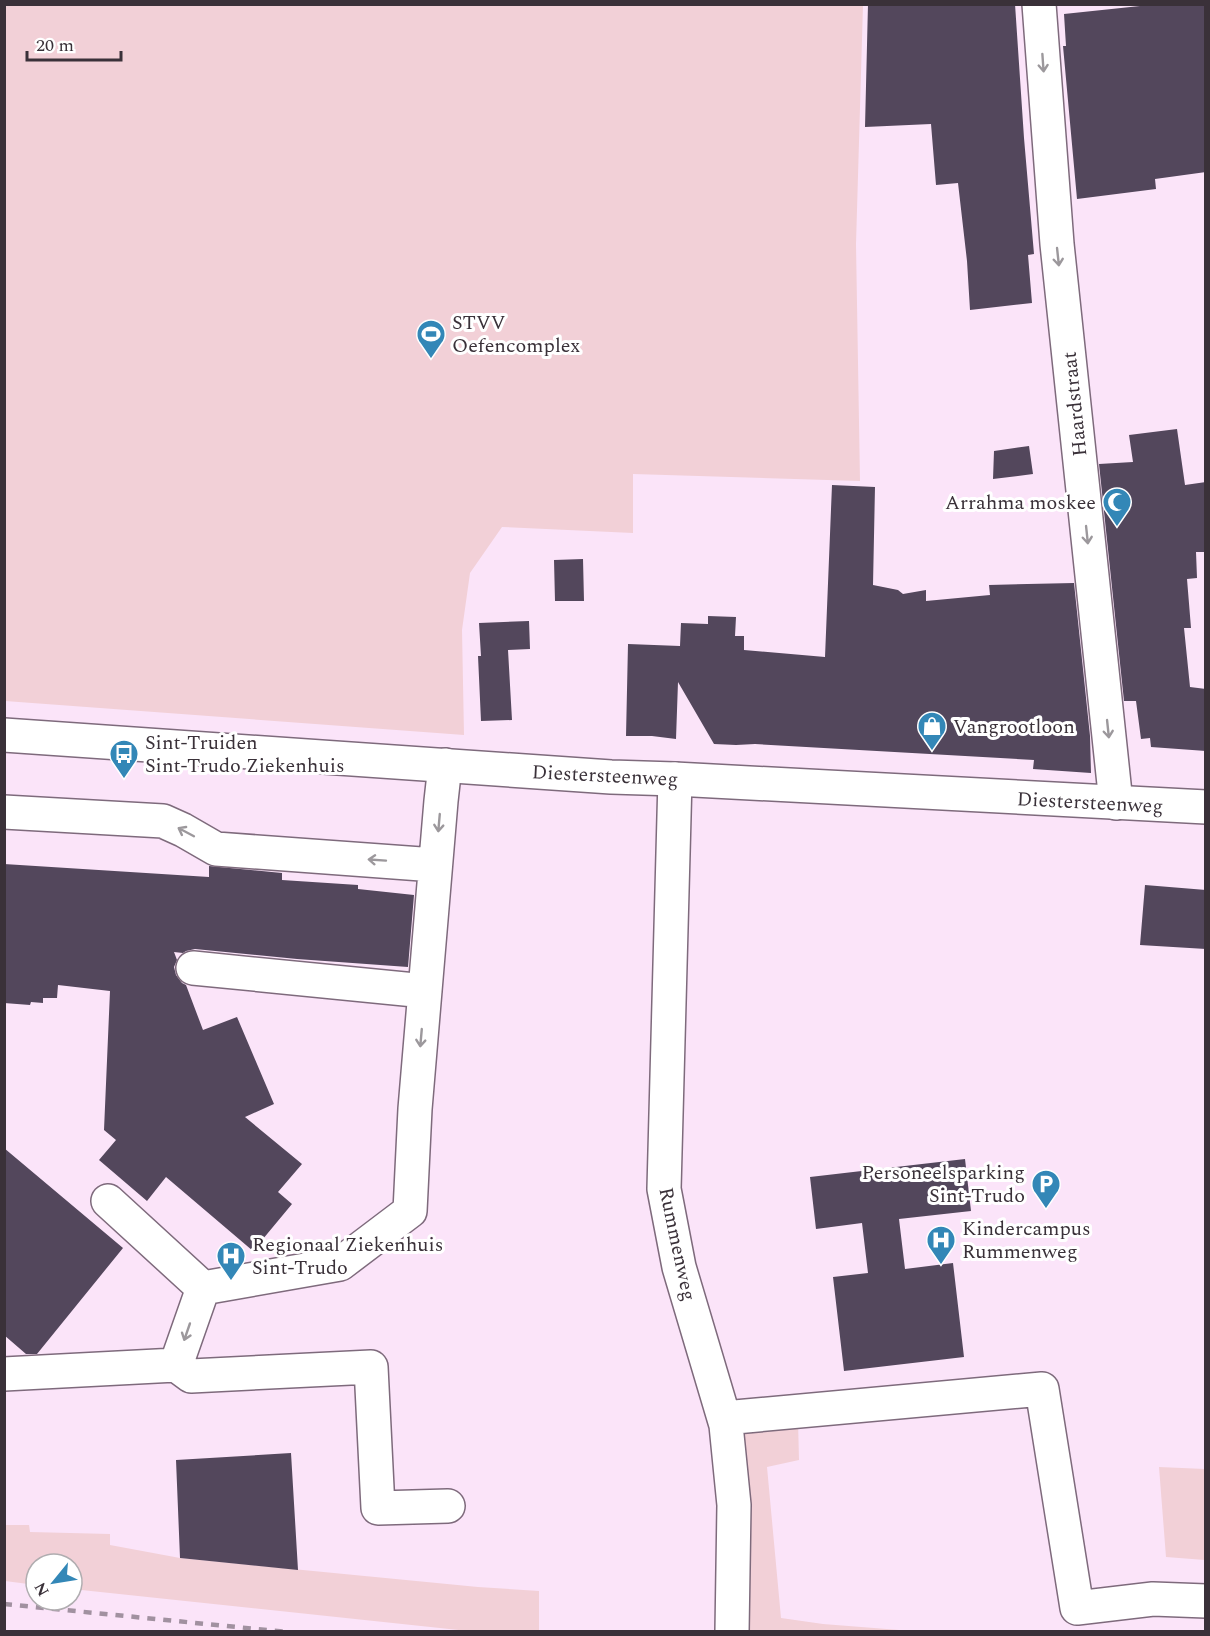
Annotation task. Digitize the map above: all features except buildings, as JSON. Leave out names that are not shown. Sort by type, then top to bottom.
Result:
[{"type":"street","name":"Haardstraat","points":[[1039,4],[1057,244],[1116,803]]},
{"type":"street","name":"Diestersteenweg","points":[[4,735],[611,777],[1206,807]]},
{"type":"street","points":[[202,1288],[340,1264],[410,1211],[415,1109],[445,765]]},
{"type":"street","name":"Rummenweg","points":[[675,779],[664,1189],[679,1267],[726,1425],[734,1505],[732,1632]]},
{"type":"street","points":[[4,812],[163,821],[216,849],[435,865]]},
{"type":"street","points":[[193,968],[425,991]]},
{"type":"street","points":[[108,1201],[202,1288]]},
{"type":"street","points":[[176,1365],[202,1288]]},
{"type":"street","points":[[4,1374],[176,1365],[191,1376],[371,1367],[378,1508],[448,1506]]},
{"type":"street","points":[[723,1418],[1042,1389],[1077,1608],[1153,1599],[1206,1601]]},
{"type":"shaded area","name":"STVV Oefencomplex","points":[[4,5],[863,5],[856,244],[860,481],[633,474],[633,533],[502,527],[470,573],[462,630],[464,735],[5,701]]},
{"type":"shaded area","points":[[798,1420],[799,1460],[767,1467],[781,1618],[823,1624],[912,1631],[745,1631],[740,1425]]},
{"type":"shaded area","points":[[1159,1467],[1205,1469],[1205,1560],[1166,1557]]},
{"type":"shaded area","points":[[4,1514],[6,1514],[5,1525],[29,1525],[30,1532],[110,1534],[110,1545],[180,1558],[539,1591],[539,1631],[468,1631],[84,1590],[84,1552],[24,1552],[24,1583],[5,1581]]},
{"type":"railway","points":[[4,1604],[287,1632]]},
{"type":"place","name":"STVV Oefencomplex","points":[[431,360]]},
{"type":"place","name":"Arrahma moskee","points":[[1117,528]]},
{"type":"place","name":"Vangrootloon","points":[[932,752]]},
{"type":"place","name":"Sint-Truiden Sint-Trudo Ziekenhuis","points":[[124,780]]},
{"type":"place","name":"Personeelsparking Sint-Trudo","points":[[1046,1210]]},
{"type":"place","name":"Kindercampus Rummenweg","points":[[941,1266]]},
{"type":"place","name":"Regionaal Ziekenhuis Sint-Trudo","points":[[231,1282]]}]
